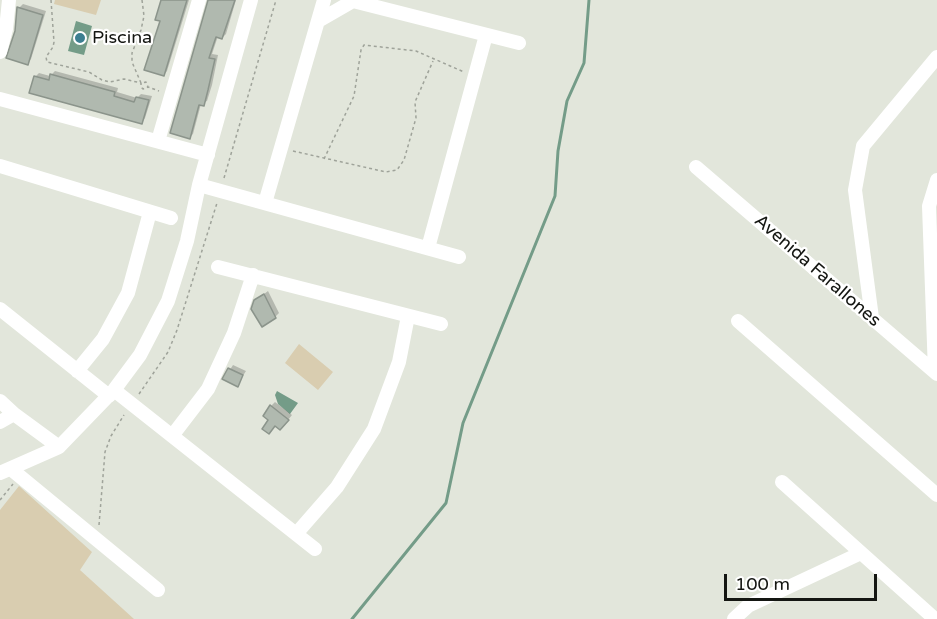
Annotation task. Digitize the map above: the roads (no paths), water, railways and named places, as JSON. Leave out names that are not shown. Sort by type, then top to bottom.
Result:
[{"type":"street","points":[[0,52],[6,29],[9,0]]},
{"type":"street","points":[[158,141],[198,0]]},
{"type":"street","points":[[158,590],[10,472],[59,447],[111,393],[141,355],[168,301],[187,241],[199,185],[251,0]]},
{"type":"street","points":[[265,203],[324,0]]},
{"type":"street","points":[[320,20],[351,0],[519,43]]},
{"type":"street","points":[[428,248],[486,35]]},
{"type":"street","points":[[872,318],[855,190],[863,146],[937,57]]},
{"type":"street","points":[[0,99],[208,155]]},
{"type":"street","points":[[0,166],[171,218]]},
{"type":"street","name":"Avenida Farallones","points":[[696,167],[936,373]]},
{"type":"street","points":[[936,373],[929,206],[937,180]]},
{"type":"street","points":[[199,185],[459,257]]},
{"type":"street","points":[[77,371],[103,339],[128,292],[150,212]]},
{"type":"street","points":[[218,267],[441,324]]},
{"type":"street","points":[[172,436],[208,389],[234,333],[252,275]]},
{"type":"street","points":[[0,309],[77,371],[172,436],[315,549]]},
{"type":"street","points":[[296,534],[338,487],[374,429],[399,362],[408,316]]},
{"type":"street","points":[[738,321],[937,495]]},
{"type":"street","points":[[0,401],[59,447]]},
{"type":"street","points":[[0,422],[14,414]]},
{"type":"street","points":[[782,482],[935,619]]},
{"type":"street","points":[[734,619],[748,606],[861,553]]},
{"type":"waterway","points":[[352,619],[446,503],[463,423],[555,196],[558,151],[567,101],[584,63],[589,0]]},
{"type":"place","name":"Piscina","points":[[80,38]]}]
